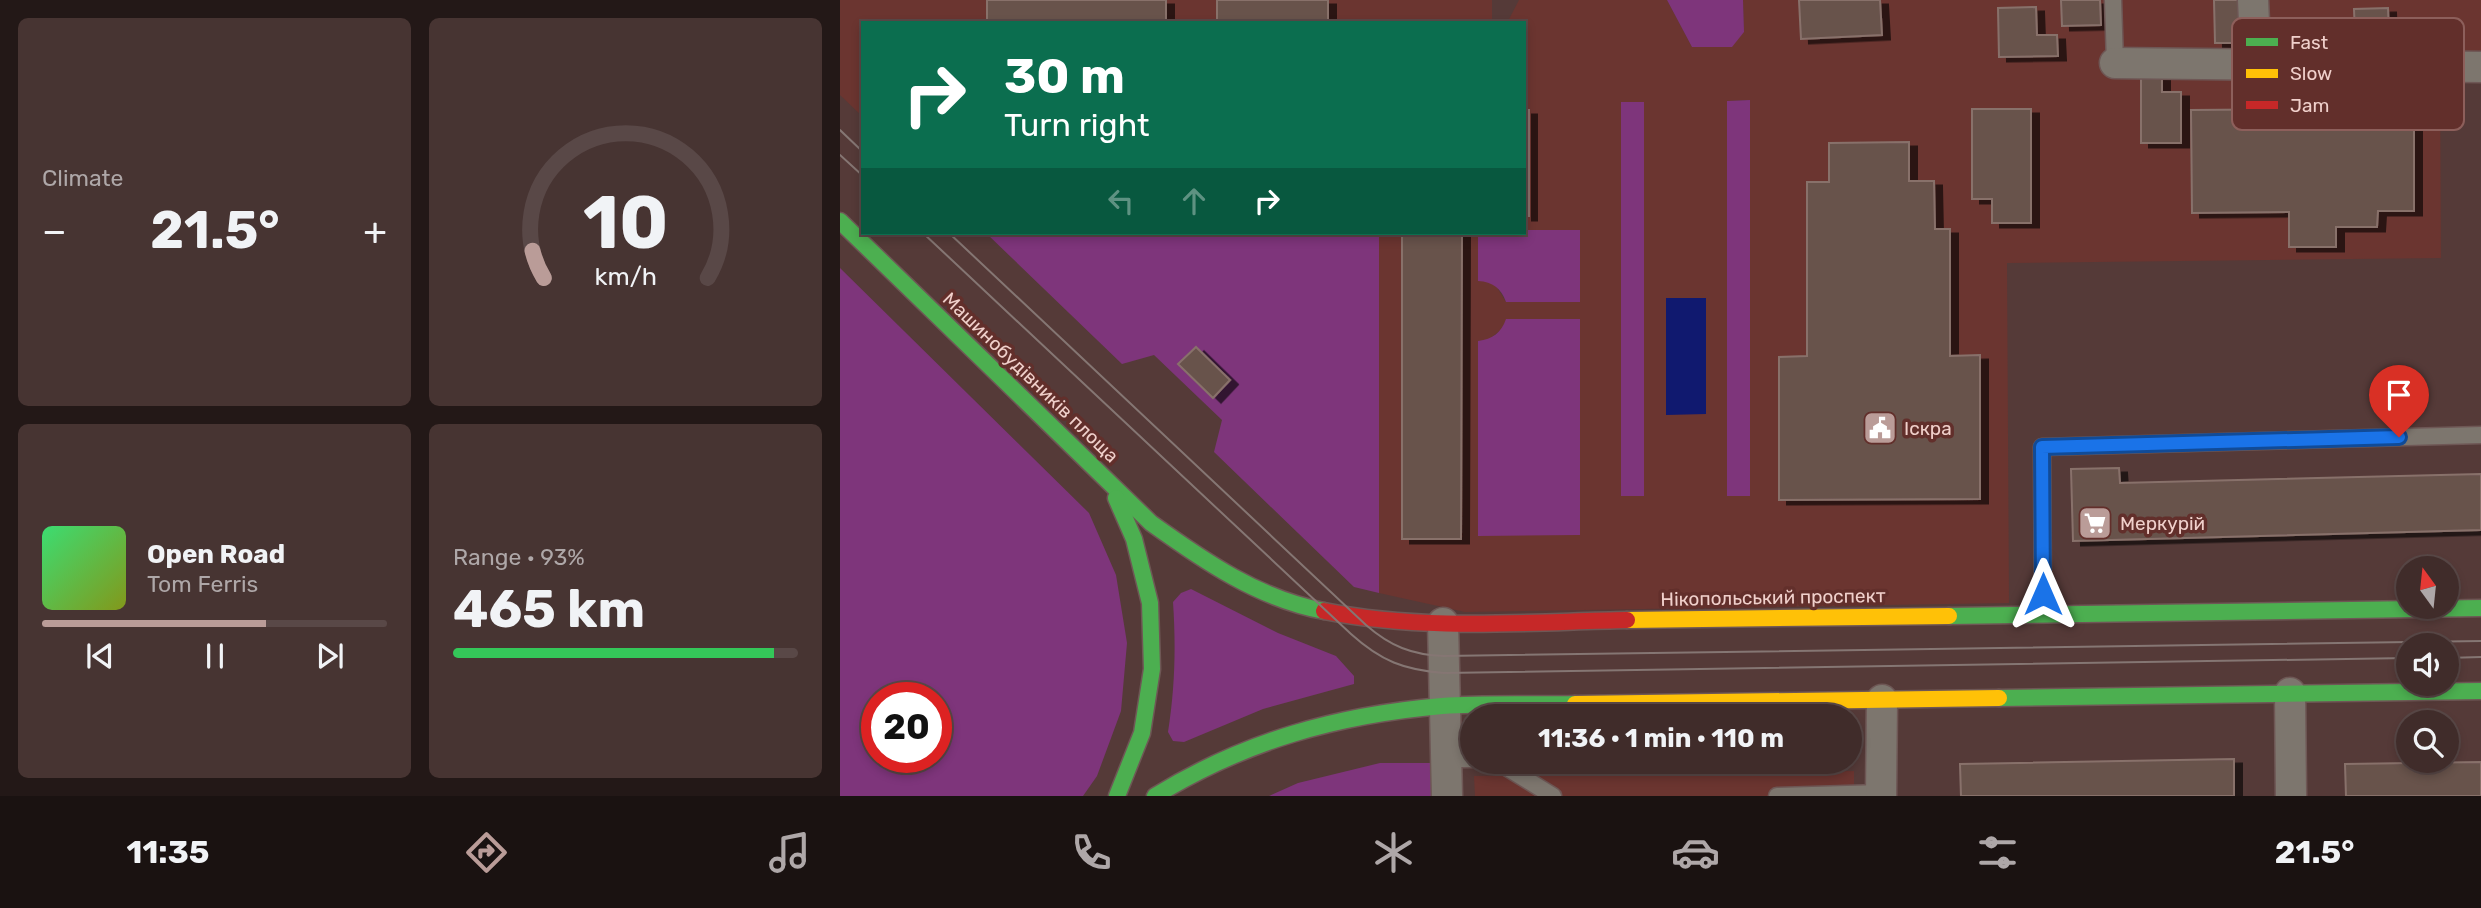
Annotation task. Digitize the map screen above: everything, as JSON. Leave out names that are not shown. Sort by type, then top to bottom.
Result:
[{"type":"main road","name":"Машинобудівників площа","points":[[840,221],[1107,479],[1135,539],[1150,603],[1152,669],[1142,733],[1117,796]]},
{"type":"main road","name":"Нікопольський проспект","points":[[1107,479],[1151,523],[1202,561],[1258,590],[1318,610],[1380,621],[1443,623],[2481,608]]},
{"type":"main road","points":[[1155,796],[1205,767],[1296,731],[1368,714],[1445,706],[2481,691]]},
{"type":"street","points":[[2253,0],[2254,18]]},
{"type":"street","points":[[2115,64],[2232,66]]},
{"type":"street","points":[[1443,623],[1445,706],[1459,759],[1447,796]]},
{"type":"street","points":[[2290,693],[2291,796]]},
{"type":"street","points":[[1881,795],[1882,700]]},
{"type":"lane","points":[[2113,0],[2115,64]]},
{"type":"lane","points":[[2043,614],[2042,447],[2481,435]]},
{"type":"lane","points":[[1517,774],[1553,796]]},
{"type":"lane","points":[[1777,796],[1881,795]]},
{"type":"shaded area","points":[[840,0],[1492,0],[1492,21],[861,21],[861,115],[840,95]]},
{"type":"shaded area","points":[[1519,0],[1667,0],[1692,47],[1744,32],[1743,0],[2481,0],[2481,72],[2464,72],[2464,18],[2232,18],[2232,130],[2440,130],[2441,258],[2007,263],[2009,603],[1465,612],[1379,593],[1379,235],[1478,235],[1478,280],[1488,281],[1496,286],[1506,302],[1580,302],[1580,230],[1526,230],[1526,21],[1508,21]],"holes":[[[1750,100],[1750,496],[1727,496],[1727,101]],[[1644,102],[1644,496],[1621,496],[1621,103]],[[1503,328],[1478,536],[1479,341],[1488,340]]]},
{"type":"shaded area","points":[[1667,0],[1743,0],[1744,32],[1732,47],[1692,47]]},
{"type":"shaded area","points":[[1750,100],[1750,496],[1727,496],[1727,101]]},
{"type":"shaded area","points":[[1621,102],[1644,102],[1644,496],[1621,496]]},
{"type":"shaded area","points":[[1526,230],[1580,230],[1580,302],[1506,302],[1496,287],[1478,281],[1478,235],[1526,235]]},
{"type":"shaded area","points":[[988,235],[1379,235],[1379,593],[1354,587],[1214,452],[1222,420],[1154,355],[1122,364]]},
{"type":"shaded area","points":[[840,268],[1089,513],[1116,575],[1127,643],[1121,711],[1097,776],[1083,796],[840,796]]},
{"type":"shaded area","points":[[1666,298],[1706,298],[1706,414],[1666,415]]},
{"type":"shaded area","points":[[1506,319],[1580,319],[1580,535],[1478,536],[1478,341],[1496,334]]},
{"type":"shaded area","points":[[1191,589],[1278,633],[1336,656],[1354,676],[1354,684],[1263,709],[1184,742],[1173,741],[1168,732],[1174,667],[1173,602],[1181,593]]},
{"type":"shaded area","points":[[1380,763],[1433,763],[1434,796],[1269,796],[1298,783]]},
{"type":"shaded area","points":[[1854,774],[1854,796],[1475,796],[1474,776]]},
{"type":"building","points":[[987,0],[1166,0],[1166,21],[987,21]]},
{"type":"building","points":[[1217,0],[1328,0],[1328,21],[1217,21]]},
{"type":"building","points":[[1799,0],[1880,0],[1882,35],[1801,39]]},
{"type":"building","points":[[2061,0],[2100,0],[2101,25],[2062,26]]},
{"type":"building","points":[[2214,0],[2242,0],[2243,18],[2232,18],[2232,43],[2215,43]]},
{"type":"building","points":[[2036,7],[2037,35],[2057,35],[2058,56],[1999,57],[1998,8]]},
{"type":"building","points":[[2388,8],[2388,18],[2354,18],[2354,9]]},
{"type":"building","points":[[2141,73],[2162,73],[2162,92],[2181,92],[2181,143],[2141,143]]},
{"type":"building","points":[[1972,109],[2031,109],[2031,223],[1992,223],[1992,199],[1972,199]]},
{"type":"building","points":[[1526,110],[1529,110],[1529,216],[1526,216]]},
{"type":"building","points":[[2191,110],[2232,110],[2232,130],[2414,130],[2414,211],[2378,211],[2377,227],[2336,227],[2336,247],[2289,247],[2289,212],[2192,213]]},
{"type":"building","points":[[1909,142],[1909,181],[1934,181],[1935,229],[1950,229],[1950,356],[1980,355],[1980,499],[1779,500],[1779,357],[1807,356],[1807,182],[1829,182],[1829,143]]},
{"type":"building","points":[[1402,235],[1462,235],[1461,539],[1402,539]]},
{"type":"building","points":[[1196,347],[1230,380],[1213,398],[1178,364]]},
{"type":"building","points":[[2119,468],[2120,483],[2481,474],[2481,530],[2073,541],[2071,469]]},
{"type":"building","points":[[2234,759],[2234,796],[1961,796],[1960,764]]},
{"type":"building","points":[[2459,762],[2481,762],[2481,796],[2346,796],[2345,764],[2396,763],[2396,773],[2459,773]]},
{"type":"tram line","points":[[840,130],[861,150]]},
{"type":"tram line","points":[[840,155],[861,174]]},
{"type":"tram line","points":[[925,235],[1351,634],[1383,657],[1405,666],[1444,673],[2396,658]]},
{"type":"tram line","points":[[951,235],[1366,625],[1393,644],[1422,654],[1444,656],[2481,641]]},
{"type":"tram line","points":[[2459,658],[2481,657]]},
{"type":"traffic: fast","points":[[840,221],[1151,523],[1233,577],[1277,598],[1324,611]]},
{"type":"traffic: fast","points":[[1116,498],[1134,539],[1150,603],[1152,669],[1142,733],[1117,796]]},
{"type":"traffic: fast","points":[[1949,616],[2481,608]]},
{"type":"traffic: fast","points":[[1999,698],[2481,691]]},
{"type":"traffic: fast","points":[[1155,796],[1223,760],[1293,734],[1366,716],[1460,705]]},
{"type":"traffic: slow","points":[[1627,620],[1949,616]]},
{"type":"traffic: slow","points":[[1575,704],[1999,698]]},
{"type":"traffic: jam","points":[[1324,611],[1437,623],[1627,620]]},
{"type":"place","name":"Іскра","points":[[1880,428]]},
{"type":"place","name":"Меркурій","points":[[2095,523]]},
{"type":"route","points":[[2043,594],[2042,447],[2399,437]]}]
